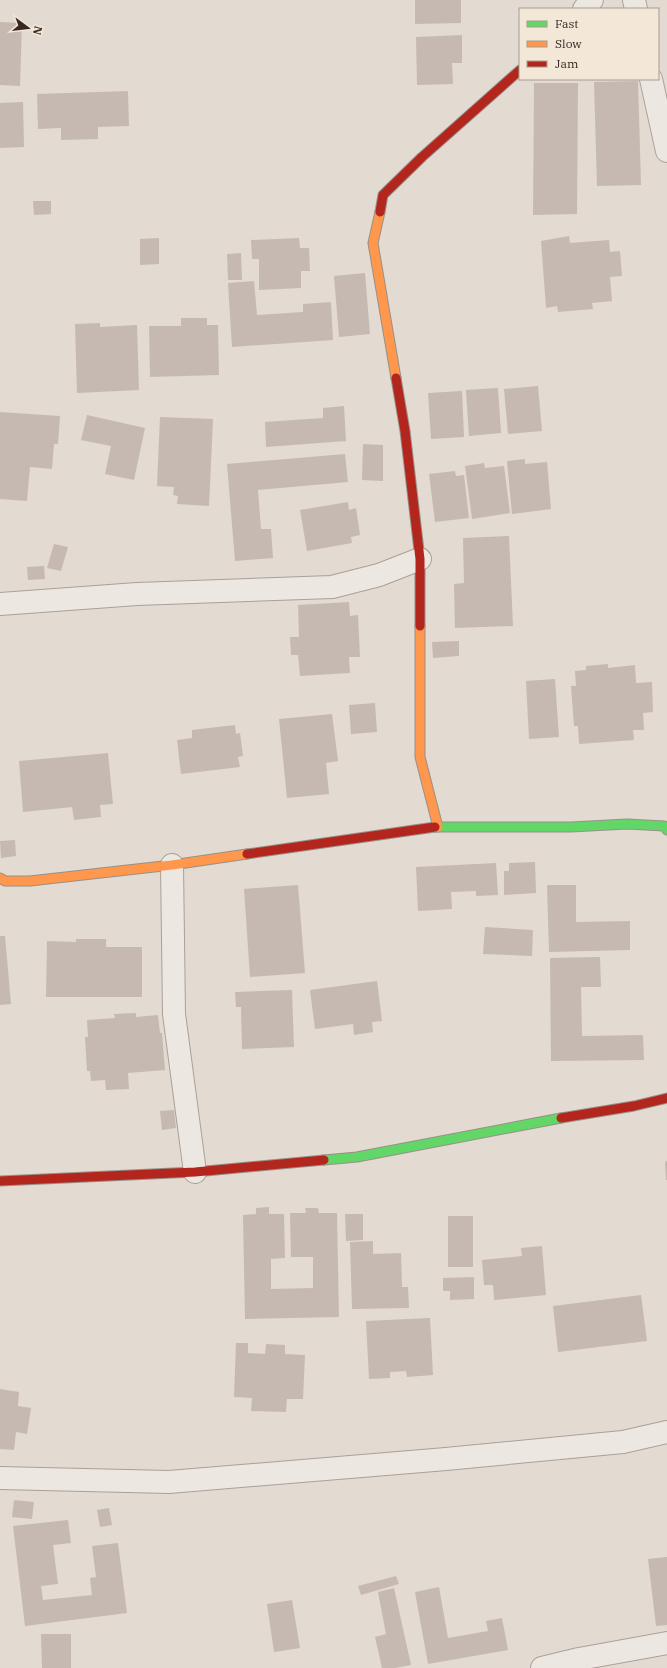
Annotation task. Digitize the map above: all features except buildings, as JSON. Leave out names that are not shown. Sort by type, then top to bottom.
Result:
[{"type":"street","points":[[585,8],[592,0]]},
{"type":"street","points":[[438,827],[420,757],[420,559],[405,431],[373,244],[383,194],[422,157],[519,71]]},
{"type":"street","points":[[652,80],[667,151]]},
{"type":"street","points":[[0,604],[137,594],[332,587],[379,576],[420,559]]},
{"type":"street","points":[[0,878],[5,881],[30,881],[172,865],[438,827],[571,827],[627,824],[666,826]]},
{"type":"street","points":[[172,865],[174,1014],[195,1172]]},
{"type":"street","points":[[0,1181],[195,1172],[356,1157],[502,1128],[634,1106],[667,1098]]},
{"type":"street","points":[[0,1478],[169,1482],[616,1443],[667,1432]]},
{"type":"street","points":[[542,1668],[579,1659],[667,1643]]},
{"type":"traffic: fast","points":[[435,827],[571,827],[627,824],[664,826],[667,830]]},
{"type":"traffic: fast","points":[[324,1160],[357,1157],[561,1118]]},
{"type":"traffic: slow","points":[[380,212],[373,243],[396,378]]},
{"type":"traffic: slow","points":[[420,626],[420,757],[438,827]]},
{"type":"traffic: slow","points":[[0,878],[5,881],[30,881],[172,865],[247,854]]},
{"type":"traffic: jam","points":[[380,212],[383,195],[422,157],[519,71]]},
{"type":"traffic: jam","points":[[396,378],[405,431],[420,559],[420,626]]},
{"type":"traffic: jam","points":[[247,854],[435,827]]},
{"type":"traffic: jam","points":[[561,1118],[634,1106],[667,1098]]},
{"type":"traffic: jam","points":[[0,1181],[195,1172],[324,1160]]}]
